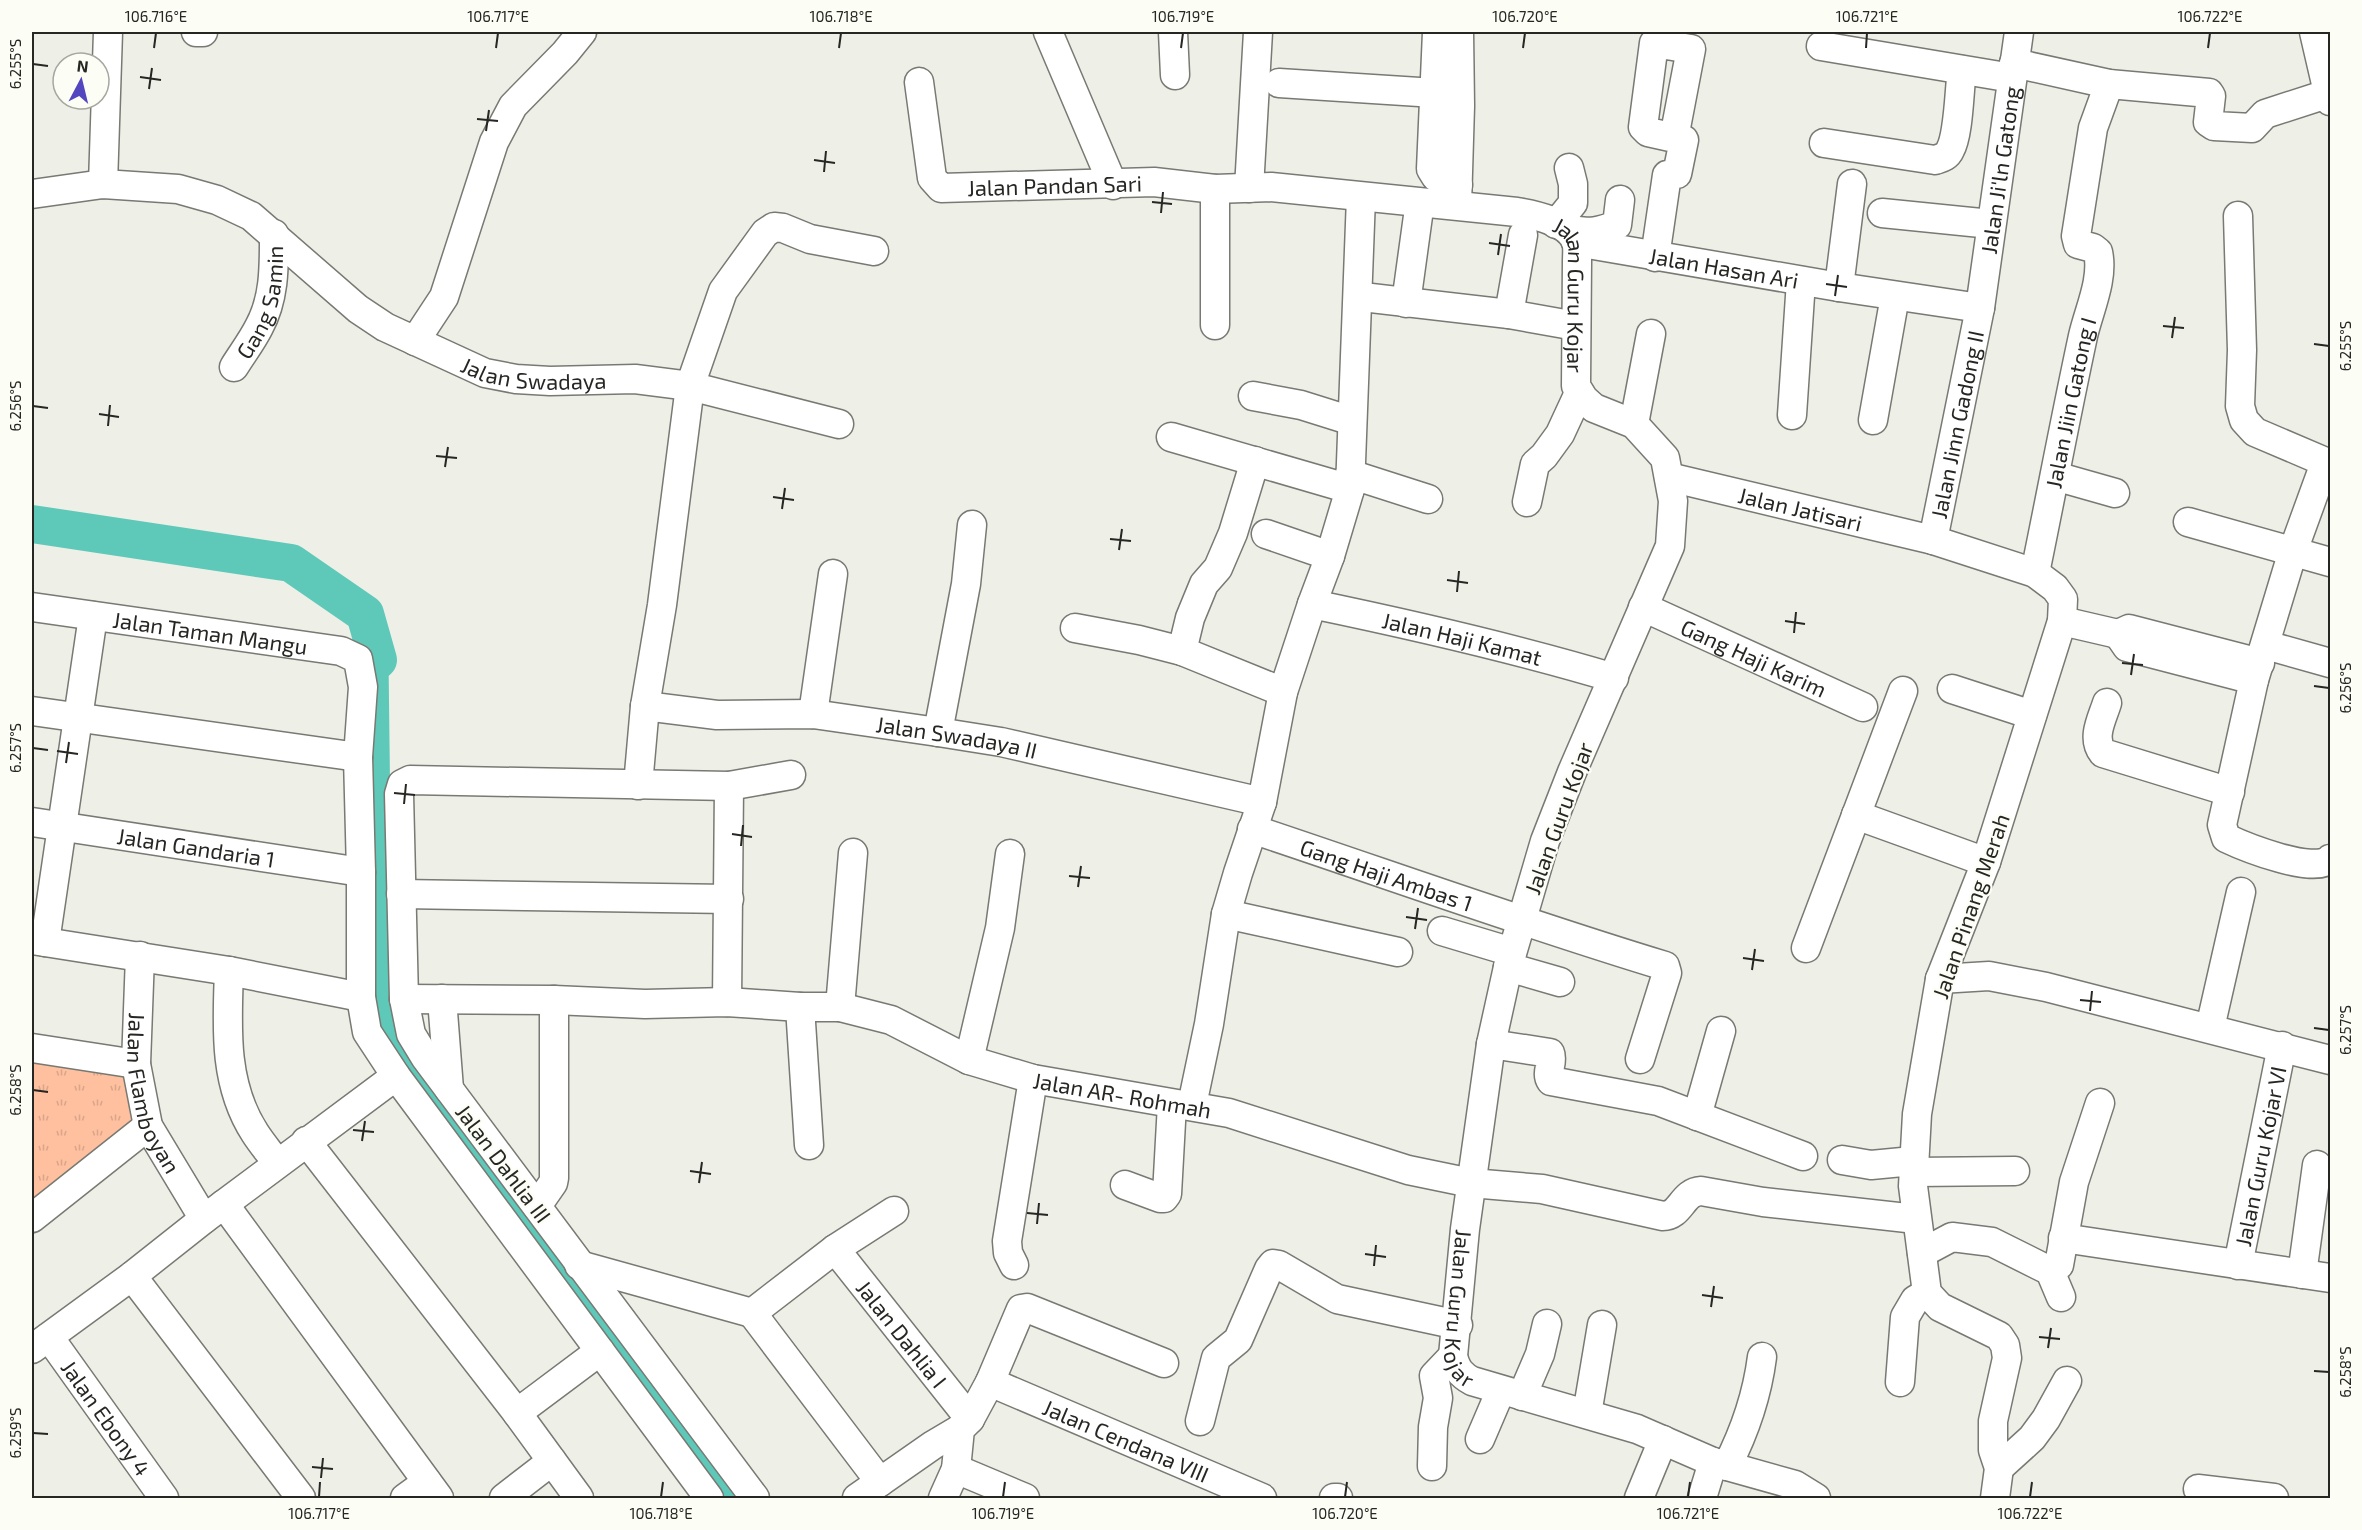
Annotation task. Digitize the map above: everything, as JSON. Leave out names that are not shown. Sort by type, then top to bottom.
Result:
[{"type":"street","points":[[103,184],[108,32]]},
{"type":"street","points":[[196,32],[202,32]]},
{"type":"street","points":[[415,341],[444,297],[494,142],[513,106],[565,53],[582,32]]},
{"type":"street","points":[[1048,32],[1113,185]]},
{"type":"street","points":[[1173,32],[1175,75]]},
{"type":"street","points":[[1249,188],[1258,32]]},
{"type":"street","points":[[1437,32],[1431,169],[1436,177],[1457,195]]},
{"type":"street","points":[[1457,195],[1460,106],[1459,32]]},
{"type":"street","name":"Jalan Ji'ln Gatong","points":[[1980,308],[2019,32]]},
{"type":"street","points":[[1821,46],[1962,70],[2013,70],[2109,84],[2208,93],[2211,96],[2208,122],[2210,125],[2249,128],[2265,114],[2330,96],[2314,32]]},
{"type":"street","points":[[1655,257],[1667,175],[1677,174],[1687,140],[1691,49],[1655,37],[1643,127],[1648,132],[1687,140]]},
{"type":"street","points":[[1824,142],[1935,160],[1943,158],[1949,153],[1954,141],[1962,70]]},
{"type":"street","name":"Jalan Pandan Sari","points":[[920,82],[932,178],[941,188],[1113,185],[1154,182],[1215,189],[1271,187],[1361,197],[1457,195]]},
{"type":"street","points":[[1279,84],[1435,93]]},
{"type":"street","name":"Jalan Jiin Gatong I","points":[[2035,573],[2083,336],[2097,282],[2100,259],[2098,252],[2093,248],[2078,244],[2076,236],[2093,128],[2109,84]]},
{"type":"street","points":[[1569,168],[1573,184],[1573,203],[1566,231],[1588,233],[1617,225],[1620,200]]},
{"type":"street","name":"Jalan Swadaya","points":[[32,194],[103,184],[178,189],[217,200],[251,216],[358,309],[385,327],[485,373],[516,379],[550,381],[635,379],[690,386],[839,424]]},
{"type":"street","points":[[1839,287],[1852,184]]},
{"type":"street","points":[[1215,189],[1215,325]]},
{"type":"street","name":"Jalan Guru Kojar","points":[[1457,195],[1517,212],[1566,231],[1576,326],[1576,386],[1579,393],[1601,412],[1634,424],[1665,458],[1673,501],[1670,546],[1572,771],[1545,841],[1510,959],[1491,1044],[1471,1183],[1453,1356],[1456,1368],[1463,1376],[1512,1393],[1637,1429],[1720,1464],[1795,1485],[1816,1498]]},
{"type":"street","points":[[1125,1185],[1160,1198],[1164,1198],[1167,1194],[1182,1105],[1209,1024],[1226,914],[1262,802],[1283,692],[1330,556],[1350,482],[1361,197]]},
{"type":"street","points":[[1882,213],[1991,224]]},
{"type":"street","points":[[1407,303],[1418,216]]},
{"type":"street","points":[[2238,216],[2242,350],[2240,406],[2244,420],[2254,432],[2328,464],[2293,551],[2260,663],[2222,825],[2226,838],[2260,852],[2315,865],[2331,859]]},
{"type":"street","points":[[791,776],[729,786],[638,785],[645,706],[662,605],[690,386],[723,291],[765,233],[774,227],[783,228],[810,239],[874,251]]},
{"type":"street","name":"Jalan Hasan Ari","points":[[1566,231],[1655,257],[1980,308]]},
{"type":"street","name":"Gang Samin","points":[[234,367],[261,325],[270,299],[275,269],[274,234]]},
{"type":"street","points":[[1509,314],[1523,235]]},
{"type":"street","points":[[1792,415],[1801,281]]},
{"type":"street","points":[[1873,420],[1895,296]]},
{"type":"street","points":[[1371,298],[1509,314],[1576,326]]},
{"type":"street","name":"Jalan Jinn Gadong II","points":[[1933,540],[1980,308]]},
{"type":"street","points":[[1634,424],[1652,334]]},
{"type":"street","points":[[1527,502],[1534,464],[1544,456],[1560,434],[1579,393]]},
{"type":"street","points":[[1253,396],[1301,405],[1352,421]]},
{"type":"street","points":[[1171,437],[1255,461],[1428,499]]},
{"type":"street","points":[[1182,651],[1204,584],[1218,568],[1233,533],[1255,461]]},
{"type":"street","points":[[2055,476],[2115,493]]},
{"type":"street","name":"Jalan Jatisari","points":[[1668,477],[1933,540]]},
{"type":"street","points":[[2188,522],[2331,561]]},
{"type":"street","points":[[938,732],[966,584],[972,525]]},
{"type":"street","points":[[1266,534],[1330,556]]},
{"type":"street","name":"Jalan Pinang Merah","points":[[1927,1293],[1916,1219],[1913,1167],[1917,1114],[1940,980],[1986,862],[2062,621],[2063,599],[2055,588],[2035,573],[1933,540]]},
{"type":"street","points":[[813,714],[833,574]]},
{"type":"street","name":"Jalan Haji Kamat","points":[[1312,604],[1421,627],[1551,659],[1614,678]]},
{"type":"street","name":"Jalan Taman Mangu","points":[[32,607],[341,651],[358,659],[363,687],[358,757]]},
{"type":"street","name":"Gang Haji Karim","points":[[1643,607],[1863,707]]},
{"type":"street","points":[[93,616],[61,826],[38,941],[230,971],[361,997]]},
{"type":"street","points":[[2062,621],[2118,634],[2129,629],[2260,663],[2331,663]]},
{"type":"street","points":[[1075,628],[1182,651],[1283,692]]},
{"type":"street","points":[[1952,689],[2032,716]]},
{"type":"street","points":[[1806,948],[1903,691]]},
{"type":"street","points":[[2107,703],[2097,736],[2103,753],[2230,792]]},
{"type":"street","name":"Jalan Swadaya II","points":[[645,706],[717,715],[813,714],[938,732],[1001,742],[1262,802]]},
{"type":"street","points":[[32,711],[358,757],[361,997],[367,1032],[396,1077],[709,1498]]},
{"type":"street","name":"Jalan Dahlia III","points":[[638,785],[410,780],[402,784],[399,794],[404,999],[411,1034],[425,1057],[755,1498]]},
{"type":"street","points":[[728,1002],[729,786]]},
{"type":"street","points":[[1856,815],[1986,862]]},
{"type":"street","name":"Jalan Gandaria 1","points":[[32,822],[361,872]]},
{"type":"street","name":"Gang Haji Ambas 1","points":[[1252,829],[1409,881],[1521,922],[1665,966],[1667,973],[1640,1059]]},
{"type":"street","points":[[840,1007],[853,853]]},
{"type":"street","points":[[969,1060],[1000,928],[1011,854]]},
{"type":"street","points":[[2210,1028],[2241,892]]},
{"type":"street","points":[[401,894],[729,899]]},
{"type":"street","points":[[1226,914],[1398,952]]},
{"type":"street","points":[[1442,931],[1560,982]]},
{"type":"street","name":"Jalan Flamboyan","points":[[140,957],[136,1064],[148,1126],[214,1211],[423,1493]]},
{"type":"street","points":[[230,971],[226,1032],[230,1065],[238,1098],[254,1132],[277,1163]]},
{"type":"street","points":[[1940,980],[1989,976],[2046,987],[2331,1060]]},
{"type":"street","name":"Jalan AR- Rohmah","points":[[404,999],[554,999],[645,1004],[728,1002],[840,1007],[891,1020],[969,1060],[1033,1079],[1229,1113],[1408,1170],[1471,1183],[1542,1189],[1663,1216],[1672,1214],[1691,1192],[1701,1191],[1763,1202],[1916,1219]]},
{"type":"street","points":[[442,999],[449,1089]]},
{"type":"street","points":[[537,1206],[554,1178],[554,999]]},
{"type":"street","points":[[788,1006],[809,1145]]},
{"type":"street","points":[[1697,1116],[1721,1030]]},
{"type":"street","points":[[1491,1044],[1551,1053],[1548,1077],[1551,1081],[1658,1101],[1803,1156]]},
{"type":"street","name":"Jalan Guru Kojar VI","points":[[2238,1265],[2282,1046]]},
{"type":"street","points":[[32,1048],[136,1064]]},
{"type":"street","points":[[40,1343],[132,1276],[277,1163],[396,1077]]},
{"type":"street","points":[[1014,1265],[1006,1241],[1033,1079]]},
{"type":"street","points":[[2050,1271],[2059,1265],[2073,1182],[2100,1103]]},
{"type":"street","points":[[32,1218],[148,1126]]},
{"type":"street","points":[[306,1142],[517,1413],[579,1498]]},
{"type":"street","points":[[1842,1160],[1871,1165],[2015,1171]]},
{"type":"street","points":[[2302,1274],[2317,1165]]},
{"type":"street","points":[[752,1312],[835,1249],[894,1211]]},
{"type":"street","points":[[1922,1253],[1952,1237],[1992,1242],[2050,1271],[2061,1298]]},
{"type":"street","points":[[2063,1238],[2331,1278]]},
{"type":"street","name":"Jalan Dahlia I","points":[[835,1249],[965,1424]]},
{"type":"street","points":[[1200,1421],[1216,1358],[1238,1340],[1273,1264],[1279,1265],[1336,1299],[1458,1325]]},
{"type":"street","points":[[579,1265],[752,1312],[875,1475]]},
{"type":"street","points":[[132,1276],[301,1498]]},
{"type":"street","points":[[1900,1382],[1905,1317],[1915,1300],[1927,1293],[1940,1307],[2000,1336],[2006,1345],[2007,1359],[1993,1421],[1993,1450],[1999,1468],[1995,1498]]},
{"type":"street","points":[[943,1498],[956,1469],[965,1424],[990,1382],[1019,1311],[1027,1308],[1164,1363]]},
{"type":"street","points":[[1479,1439],[1540,1354],[1547,1324]]},
{"type":"street","points":[[1587,1414],[1602,1326]]},
{"type":"street","name":"Jalan Ebony 4","points":[[40,1343],[164,1498]]},
{"type":"street","points":[[517,1413],[600,1351]]},
{"type":"street","points":[[1432,1466],[1433,1427],[1438,1398],[1434,1376],[1453,1356]]},
{"type":"street","points":[[1702,1498],[1720,1464],[1743,1435],[1758,1386],[1762,1357]]},
{"type":"street","points":[[1999,1468],[2032,1438],[2046,1419],[2067,1381]]},
{"type":"street","name":"Jalan Cendana VIII","points":[[990,1382],[1262,1498]]},
{"type":"street","points":[[857,1498],[875,1475],[965,1424]]},
{"type":"street","points":[[1639,1498],[1663,1440]]},
{"type":"street","points":[[504,1498],[552,1461]]},
{"type":"street","points":[[956,1469],[1025,1498]]},
{"type":"street","points":[[2198,1489],[2274,1498]]},
{"type":"green space","points":[[32,1063],[125,1074],[138,1125],[32,1202]]},
{"type":"waterway","points":[[32,524],[291,563],[365,614],[378,660]]},
{"type":"waterway","points":[[378,660],[382,985],[387,1025],[400,1053],[734,1498]]}]
